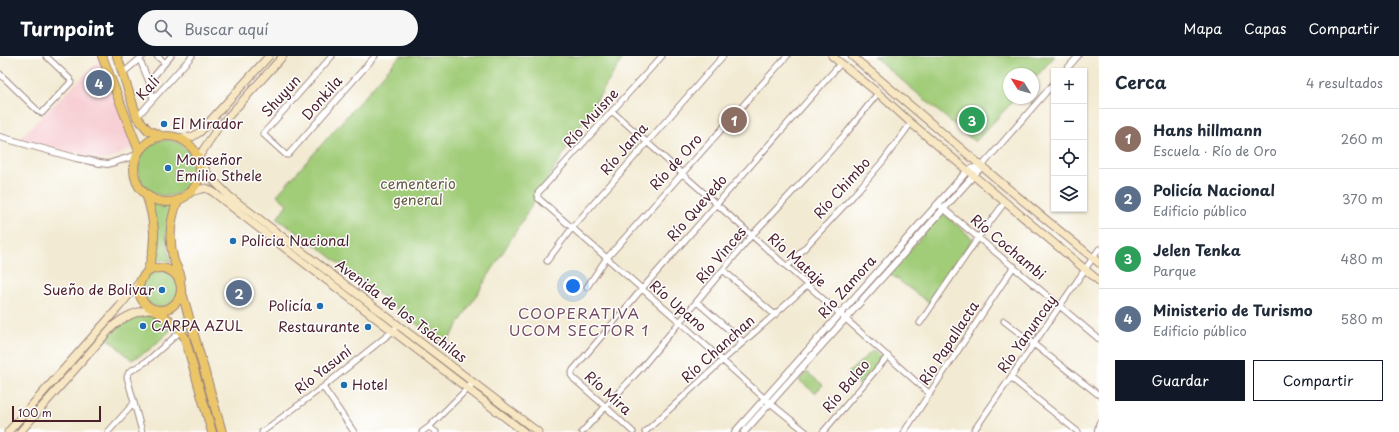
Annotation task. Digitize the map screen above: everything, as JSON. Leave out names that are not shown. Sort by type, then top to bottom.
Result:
[{"type":"main road","points":[[102,56],[138,153]]},
{"type":"main road","points":[[118,57],[137,117],[148,130],[161,136],[180,138],[192,137],[200,132],[269,56]]},
{"type":"main road","points":[[199,159],[217,129],[283,56]]},
{"type":"main road","points":[[832,56],[878,93],[911,123],[1099,281]]},
{"type":"main road","points":[[852,56],[1096,261]]},
{"type":"main road","points":[[161,136],[149,142],[138,153],[134,172],[140,188],[146,194],[155,200],[166,202],[178,200],[190,192],[196,185],[199,177],[199,159],[191,146],[180,138]]},
{"type":"main road","name":"Avenida de los Tsáchilas","points":[[199,159],[210,177],[229,196],[395,328],[467,389],[524,432]]},
{"type":"main road","name":"Avenida de los Tsáchilas","points":[[190,192],[206,188],[213,192],[251,222],[538,432]]},
{"type":"main road","points":[[146,194],[150,205],[154,238],[154,250],[148,272]]},
{"type":"main road","points":[[20,432],[112,327],[123,318],[133,314],[152,309],[160,311],[168,310],[179,300],[182,289],[180,274],[174,261],[170,233],[172,218],[178,200]]},
{"type":"main road","points":[[8,432],[119,307],[148,272],[161,268],[174,272],[179,278],[222,432]]},
{"type":"main road","points":[[142,279],[139,286],[139,293],[146,306],[172,322],[181,331],[185,338],[212,432]]},
{"type":"street","points":[[0,74],[39,112],[42,113],[71,82],[70,79],[46,56]]},
{"type":"street","points":[[157,56],[165,63]]},
{"type":"street","points":[[150,82],[171,56]]},
{"type":"street","name":"Kali","points":[[137,117],[192,56]]},
{"type":"street","name":"Shuyun","points":[[287,156],[263,134],[332,56]]},
{"type":"street","name":"Donkila","points":[[287,156],[375,56]]},
{"type":"street","name":"Río Muisne","points":[[537,196],[538,193],[613,112],[662,56]]},
{"type":"street","name":"Río Jama","points":[[547,261],[572,228],[646,141],[723,56]]},
{"type":"street","name":"Río de Oro","points":[[587,287],[606,259],[787,56]]},
{"type":"street","points":[[1068,68],[1078,56]]},
{"type":"street","points":[[123,73],[141,58],[150,82],[153,100]]},
{"type":"street","name":"Río Quevedo","points":[[573,370],[840,63]]},
{"type":"street","name":"Río Zamora","points":[[744,432],[974,176],[1051,86]]},
{"type":"street","name":"Río Vinces","points":[[582,432],[643,366],[698,302],[752,235],[848,131],[878,93]]},
{"type":"street","name":"Río Mataje","points":[[613,112],[930,394]]},
{"type":"street","name":"Río Chimbo","points":[[787,266],[884,161],[911,123]]},
{"type":"street","points":[[0,137],[76,158],[108,164],[138,153]]},
{"type":"street","points":[[968,170],[982,166]]},
{"type":"street","name":"Río Zamora","points":[[735,432],[968,170]]},
{"type":"street","name":"Río Upano","points":[[537,196],[764,398],[806,432]]},
{"type":"street","points":[[920,322],[978,238],[1005,202]]},
{"type":"street","name":"Río Cochambi","points":[[938,204],[1014,266],[1099,339]]},
{"type":"street","name":"Río Yanuncay","points":[[973,432],[1086,270],[1096,261],[1099,249]]},
{"type":"street","name":"Río Papallacta","points":[[904,432],[1014,266]]},
{"type":"street","points":[[723,270],[775,315]]},
{"type":"street","name":"Río Chanchan","points":[[645,432],[722,360],[775,315],[808,284]]},
{"type":"street","points":[[698,302],[743,342]]},
{"type":"street","points":[[1004,321],[1099,395]]},
{"type":"street","name":"Río Yasuní","points":[[262,432],[323,387],[395,328]]},
{"type":"street","points":[[142,432],[127,377],[129,372],[147,361],[181,331]]},
{"type":"street","name":"Río Balao","points":[[824,432],[888,356]]},
{"type":"street","name":"Río Mira","points":[[573,370],[571,375],[574,379],[606,406],[633,432]]},
{"type":"street","points":[[1010,378],[1078,432]]},
{"type":"street","points":[[422,432],[429,427],[473,383]]},
{"type":"street","points":[[323,387],[352,431]]},
{"type":"street","points":[[108,432],[134,403]]},
{"type":"street","points":[[1097,432],[1099,423]]},
{"type":"street","points":[[429,427],[436,432]]},
{"type":"shaded area","points":[[101,59],[138,145],[110,159],[103,160],[19,139]]},
{"type":"green space","name":"cementerio general","points":[[400,56],[624,56],[445,346],[313,243],[277,219],[287,204],[277,195]]},
{"type":"green space","points":[[873,56],[1055,56],[1039,73],[1039,68],[1003,68],[1003,104],[1010,104],[975,142]]},
{"type":"green space","points":[[166,140],[177,142],[186,148],[192,157],[194,168],[192,179],[186,188],[177,194],[166,196],[155,194],[146,188],[140,179],[138,168],[140,157],[146,148],[155,142]]},
{"type":"green space","points":[[152,201],[159,205],[172,204],[169,212],[167,227],[168,247],[171,263],[161,260],[151,262]]},
{"type":"green space","points":[[943,213],[973,239],[929,303],[889,273]]},
{"type":"green space","points":[[160,271],[170,274],[175,279],[178,289],[175,299],[170,304],[160,307],[150,304],[145,299],[142,289],[145,279],[150,274]]},
{"type":"green space","points":[[143,313],[159,318],[172,329],[149,350],[132,360],[107,338],[123,321]]},
{"type":"green space","points":[[873,350],[884,359],[860,385],[847,374]]},
{"type":"green space","points":[[807,372],[823,385],[815,393],[799,380]]},
{"type":"place","name":"Ministerio de Turismo","points":[[99,83]]},
{"type":"place","name":"Hans hillmann","points":[[734,120]]},
{"type":"place","name":"Jelen Tenka","points":[[972,120]]},
{"type":"place","name":"El Mirador","points":[[164,124]]},
{"type":"place","name":"Monseñor Emilio Sthele","points":[[168,168]]},
{"type":"place","name":"Policia Nacional","points":[[233,241]]},
{"type":"place","name":"Sueño de Bolivar","points":[[162,290]]},
{"type":"place","name":"Policía Nacional","points":[[239,293]]},
{"type":"place","name":"Policía","points":[[320,306]]},
{"type":"place","name":"CARPA AZUL","points":[[143,326]]},
{"type":"place","name":"Restaurante","points":[[368,327]]},
{"type":"place","name":"Hotel","points":[[344,385]]},
{"type":"district","name":"COOPERATIVA UCOM SECTOR 1","points":[[579,322]]}]
